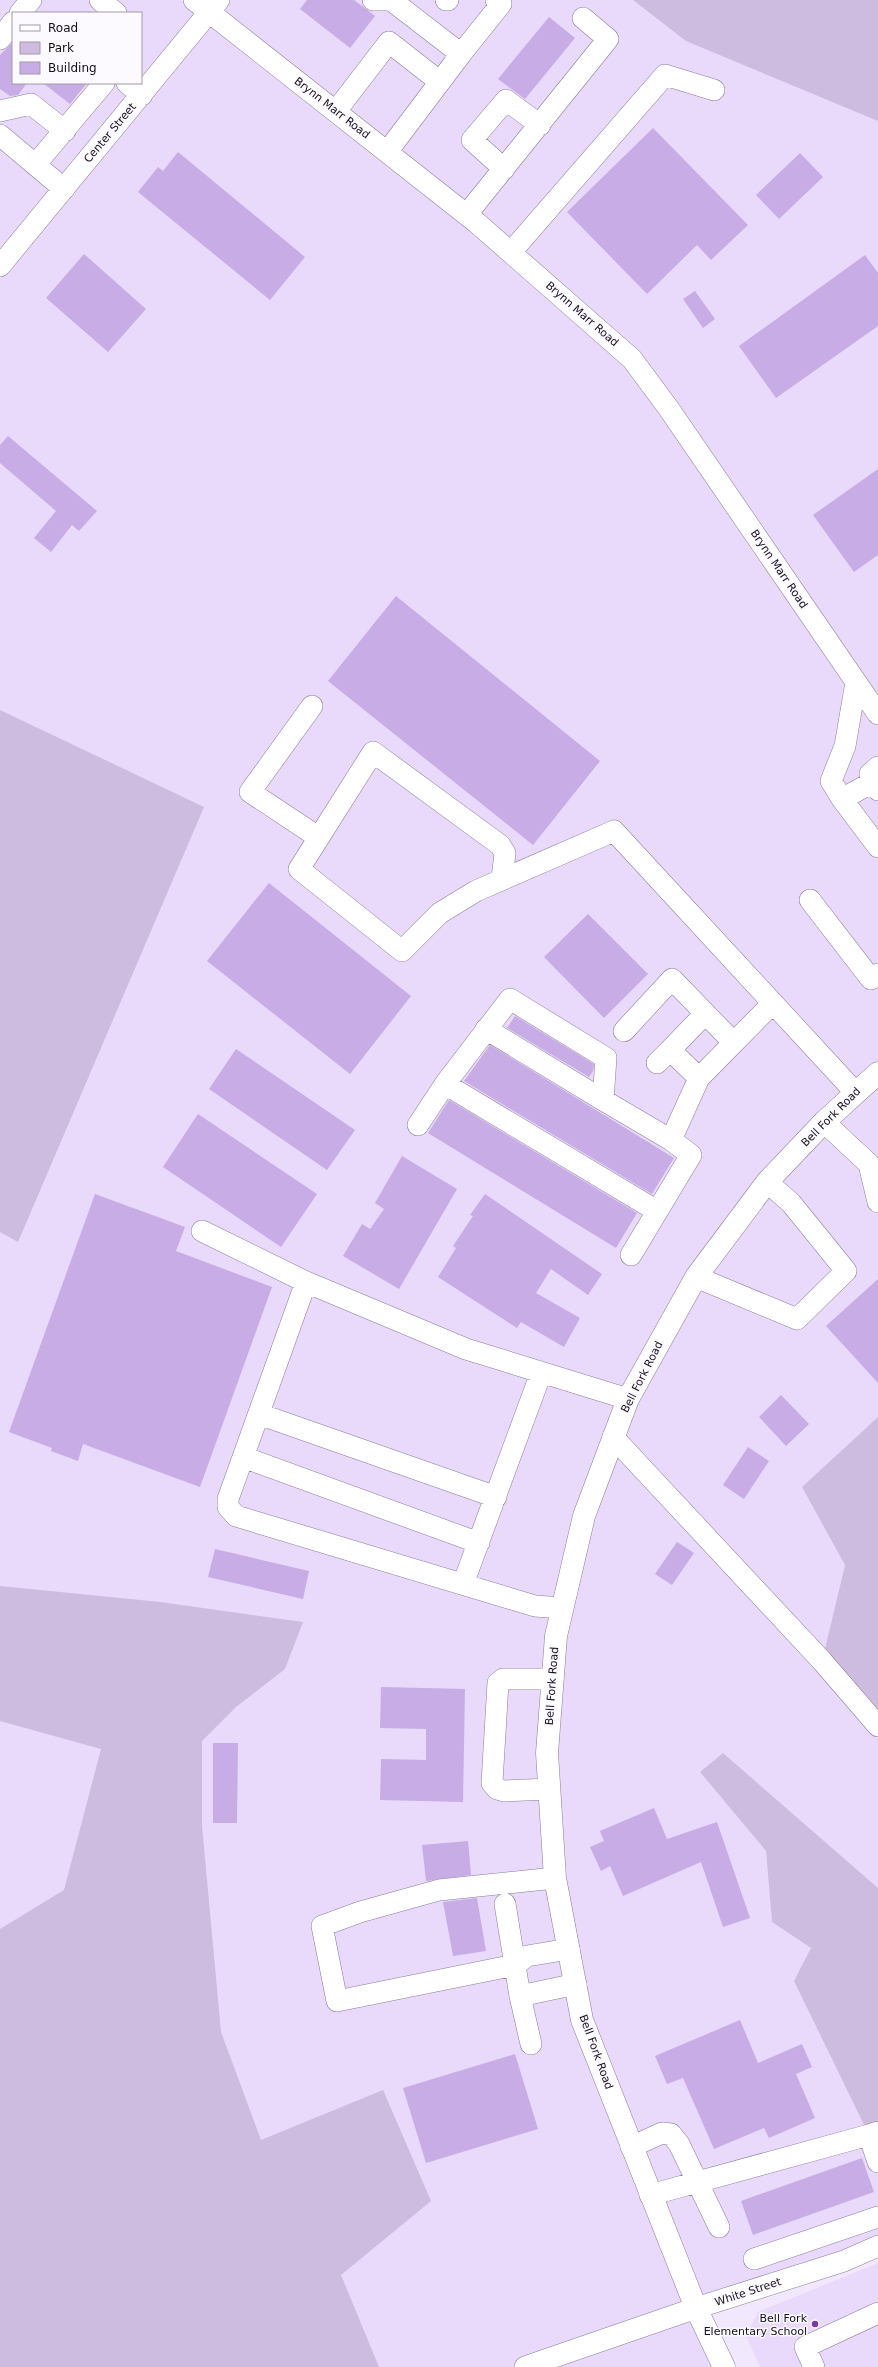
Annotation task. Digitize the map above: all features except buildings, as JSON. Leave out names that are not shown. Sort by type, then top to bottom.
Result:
[{"type":"main road","name":"Bell Fork Road","points":[[724,2367],[696,2308],[582,2020],[554,1878],[547,1753],[556,1636],[584,1516],[613,1437],[628,1399],[696,1276],[767,1182],[824,1122],[878,1073]]},
{"type":"street","points":[[21,12],[31,0]]},
{"type":"street","points":[[100,0],[115,12]]},
{"type":"street","points":[[373,0],[391,0],[461,54]]},
{"type":"street","points":[[387,152],[501,4],[496,0]]},
{"type":"street","name":"Center Street","points":[[142,80],[207,4]]},
{"type":"street","name":"Brynn Marr Road","points":[[207,4],[336,111],[467,214],[632,358],[669,409],[878,714]]},
{"type":"street","points":[[467,214],[608,39],[583,18]]},
{"type":"street","points":[[0,39],[12,23]]},
{"type":"street","points":[[336,111],[389,42],[440,82]]},
{"type":"street","points":[[511,252],[665,75],[714,90]]},
{"type":"street","points":[[35,165],[103,84]]},
{"type":"street","name":"Center Street","points":[[0,266],[64,189],[134,89]]},
{"type":"street","points":[[504,168],[472,140],[506,100],[540,124]]},
{"type":"street","points":[[0,111],[31,104],[65,131]]},
{"type":"street","points":[[0,135],[64,189]]},
{"type":"street","points":[[856,682],[845,746],[831,781],[842,799],[878,847]]},
{"type":"street","points":[[312,706],[250,792],[318,837]]},
{"type":"street","points":[[502,878],[505,853],[500,845],[373,752],[299,869],[402,951],[440,912],[476,891],[502,878],[614,831],[856,1092]]},
{"type":"street","points":[[842,799],[876,780]]},
{"type":"street","points":[[810,900],[871,979],[878,974]]},
{"type":"street","points":[[624,1031],[672,980],[733,1042]]},
{"type":"street","points":[[418,1125],[445,1084],[510,999],[606,1058],[604,1100]]},
{"type":"street","points":[[671,1140],[699,1078],[773,1003]]},
{"type":"street","points":[[699,1078],[663,1057],[705,1014]]},
{"type":"street","points":[[486,1029],[671,1140],[691,1155],[631,1254]]},
{"type":"street","points":[[445,1084],[657,1212]]},
{"type":"street","points":[[824,1122],[869,1164],[878,1202]]},
{"type":"street","points":[[696,1276],[797,1319],[846,1271],[790,1203],[767,1182]]},
{"type":"street","points":[[202,1231],[306,1282],[466,1349],[628,1399]]},
{"type":"street","points":[[306,1282],[228,1499],[228,1507],[236,1516],[535,1606],[562,1608]]},
{"type":"street","points":[[463,1584],[541,1373]]},
{"type":"street","points":[[259,1414],[496,1497]]},
{"type":"street","points":[[613,1437],[822,1661],[878,1726]]},
{"type":"street","points":[[243,1457],[479,1543]]},
{"type":"street","points":[[549,1789],[504,1792],[497,1789],[492,1783],[498,1683],[503,1679],[553,1679]]},
{"type":"street","points":[[554,1878],[439,1890],[360,1912],[322,1926],[337,2001],[515,1965],[528,1956],[568,1949]]},
{"type":"street","points":[[505,1904],[520,1996],[531,2044]]},
{"type":"street","points":[[520,1996],[576,1984]]},
{"type":"street","points":[[631,2147],[662,2133],[671,2134],[679,2144],[719,2227]]},
{"type":"street","points":[[650,2195],[874,2133],[878,2162]]},
{"type":"street","points":[[754,2259],[878,2217]]},
{"type":"street","name":"White Street","points":[[526,2367],[696,2308],[844,2261],[878,2246]]},
{"type":"street","points":[[814,2367],[805,2347],[878,2313]]},
{"type":"shaded area","points":[[0,0],[878,0],[878,1417],[802,1487],[845,1564],[822,1661],[878,1726],[878,1888],[723,1753],[700,1772],[766,1851],[772,1922],[811,1948],[878,2132],[878,2246],[696,2308],[724,2367],[0,2367]]},
{"type":"shaded area","name":"Bell Fork Elementary School","points":[[878,2263],[878,2367],[760,2367],[746,2336],[758,2312]]},
{"type":"green space","points":[[633,0],[878,0],[878,121],[686,41]]},
{"type":"green space","points":[[0,710],[204,807],[18,1242],[0,1232]]},
{"type":"green space","points":[[878,1417],[878,1726],[822,1661],[845,1565],[802,1487]]},
{"type":"green space","points":[[0,1586],[160,1602],[303,1622],[285,1669],[236,1707],[202,1741],[202,1826],[221,2032],[261,2140],[383,2090],[431,2201],[341,2275],[379,2367],[0,2367],[0,1929],[64,1890],[101,1749],[0,1721]]},
{"type":"green space","points":[[723,1753],[878,1888],[878,2132],[869,2135],[794,1981],[811,1948],[772,1922],[766,1851],[700,1772]]},
{"type":"place","name":"Bell Fork Elementary School","points":[[815,2324]]}]
